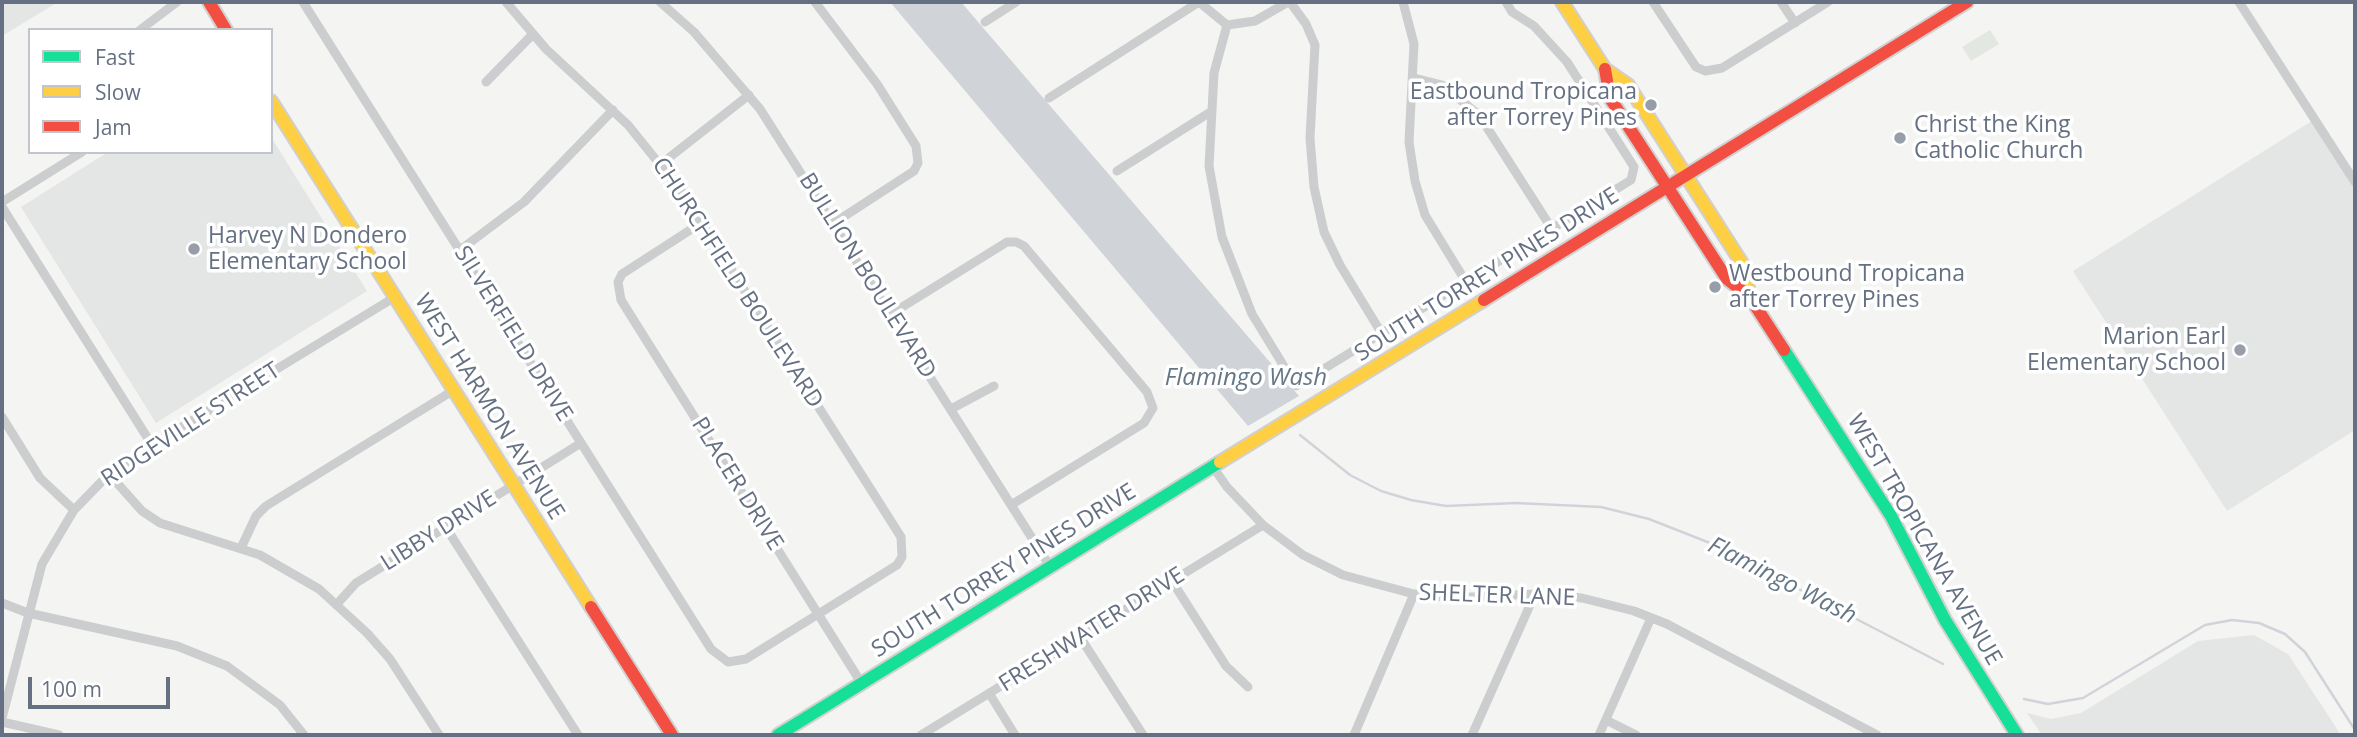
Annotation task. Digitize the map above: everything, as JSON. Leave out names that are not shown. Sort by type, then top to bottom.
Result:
[{"type":"main road","points":[[209,2],[225,28]]},
{"type":"main road","name":"WEST TROPICANA AVENUE","points":[[1562,2],[1605,69],[1628,85],[1745,268],[1749,296]]},
{"type":"main road","name":"SOUTH TORREY PINES DRIVE","points":[[778,735],[1967,2]]},
{"type":"main road","name":"WEST TROPICANA AVENUE","points":[[1605,69],[1610,98],[1727,279],[1749,296],[1891,516],[1945,620],[2017,735]]},
{"type":"main road","name":"WEST HARMON AVENUE","points":[[273,104],[672,735]]},
{"type":"street","points":[[143,28],[177,2]]},
{"type":"street","name":"SILVERFIELD DRIVE","points":[[303,2],[711,649],[728,662],[746,659],[819,614]]},
{"type":"street","name":"CHURCHFIELD BOULEVARD","points":[[506,2],[533,34],[613,110],[661,164],[901,537],[902,557],[897,565],[819,614]]},
{"type":"street","name":"BULLION BOULEVARD","points":[[660,2],[694,32],[749,95],[834,223],[1051,568]]},
{"type":"street","points":[[815,2],[883,94],[916,146],[918,163],[914,171],[834,223]]},
{"type":"street","points":[[985,22],[1016,2]]},
{"type":"street","points":[[1049,98],[1199,2],[1227,25],[1255,21],[1289,2],[1306,24],[1315,45],[1310,138],[1314,187],[1324,232],[1340,265],[1382,334]]},
{"type":"street","points":[[1403,2],[1414,44],[1409,142],[1415,181],[1425,215],[1466,282]]},
{"type":"street","points":[[1227,25],[1214,73],[1209,166],[1222,237],[1252,314],[1296,386],[1631,180],[1634,167],[1567,62],[1534,26],[1512,12],[1506,2]]},
{"type":"street","points":[[1653,2],[1696,67],[1705,71],[1722,68],[1828,2]]},
{"type":"street","points":[[1781,2],[1795,23]]},
{"type":"street","points":[[2239,2],[2355,182]]},
{"type":"street","points":[[486,82],[533,34]]},
{"type":"street","points":[[1414,78],[1442,85],[1479,115],[1552,229]]},
{"type":"street","points":[[661,164],[749,95]]},
{"type":"street","points":[[460,250],[524,202],[613,110]]},
{"type":"street","points":[[1117,171],[1212,111]]},
{"type":"street","points":[[2,202],[79,154]]},
{"type":"street","points":[[2,207],[152,445]]},
{"type":"street","name":"PLACER DRIVE","points":[[701,223],[622,274],[618,282],[621,300],[862,684]]},
{"type":"street","points":[[891,314],[1007,242],[1016,242],[1024,246],[1147,391],[1153,408],[1144,423],[1012,505]]},
{"type":"street","name":"RIDGEVILLE STREET","points":[[2,720],[28,612],[43,564],[74,510],[109,474],[152,445],[395,297]]},
{"type":"street","points":[[951,409],[994,386]]},
{"type":"street","points":[[241,548],[256,516],[267,506],[454,390]]},
{"type":"street","points":[[2,417],[40,478],[74,510]]},
{"type":"street","name":"LIBBY DRIVE","points":[[337,604],[356,583],[581,443]]},
{"type":"street","name":"SHELTER LANE","points":[[1213,467],[1227,487],[1263,525],[1303,555],[1343,575],[1414,594],[1452,598],[1535,594],[1582,598],[1651,618],[1877,735]]},
{"type":"street","points":[[109,474],[142,511],[160,523],[177,531],[241,548],[289,570],[337,604],[390,659],[439,735]]},
{"type":"street","name":"FRESHWATER DRIVE","points":[[920,735],[1263,525]]},
{"type":"street","points":[[445,526],[578,735]]},
{"type":"street","points":[[1172,581],[1226,666],[1248,687]]},
{"type":"street","points":[[1354,735],[1414,594]]},
{"type":"street","points":[[1472,735],[1535,594]]},
{"type":"street","points":[[2,603],[28,612],[177,646],[227,666],[279,705],[304,735]]},
{"type":"street","points":[[1599,735],[1651,618]]},
{"type":"street","points":[[1080,637],[1143,735]]},
{"type":"street","points":[[989,693],[1015,735]]},
{"type":"street","points":[[2,720],[54,735]]},
{"type":"street","points":[[1606,720],[1636,735]]},
{"type":"shaded area","points":[[2,2],[58,2],[2,36]]},
{"type":"shaded area","points":[[1990,30],[1999,44],[1971,61],[1962,47]]},
{"type":"shaded area","name":"Marion Earl Elementary School","points":[[2315,119],[2355,182],[2355,430],[2227,511],[2073,271]]},
{"type":"shaded area","name":"Harvey N Dondero Elementary School","points":[[273,140],[367,291],[156,423],[21,207],[105,154],[273,154]]},
{"type":"shaded area","points":[[2254,635],[2288,654],[2341,735],[2042,735],[2027,713],[2051,719],[2081,713],[2198,641]]},
{"type":"water","name":"Flamingo Wash","points":[[890,2],[961,2],[1299,396],[1248,426]]},
{"type":"waterway","name":"Flamingo Wash","points":[[1300,435],[1350,475],[1381,491],[1411,500],[1446,506],[1516,503],[1601,507],[1649,519],[1710,543],[1943,664]]},
{"type":"waterway","name":"Flamingo Wash","points":[[2024,699],[2048,704],[2083,698],[2205,625],[2232,620],[2259,623],[2285,634],[2305,652],[2355,730]]},
{"type":"traffic: fast","points":[[1784,350],[1891,516],[1945,620],[2017,735]]},
{"type":"traffic: fast","points":[[778,735],[1220,462]]},
{"type":"traffic: slow","points":[[1562,2],[1605,69],[1628,85],[1745,268],[1749,296]]},
{"type":"traffic: slow","points":[[273,104],[591,607]]},
{"type":"traffic: slow","points":[[1220,462],[1484,300]]},
{"type":"traffic: jam","points":[[209,2],[225,28]]},
{"type":"traffic: jam","points":[[1484,300],[1967,2]]},
{"type":"traffic: jam","points":[[1605,69],[1610,98],[1727,279],[1749,296],[1784,350]]},
{"type":"traffic: jam","points":[[591,607],[672,735]]},
{"type":"place","name":"Eastbound Tropicana after Torrey Pines","points":[[1651,105]]},
{"type":"place","name":"Christ the King Catholic Church","points":[[1900,138]]},
{"type":"place","name":"Harvey N Dondero Elementary School","points":[[194,249]]},
{"type":"place","name":"Westbound Tropicana after Torrey Pines","points":[[1715,287]]},
{"type":"place","name":"Marion Earl Elementary School","points":[[2240,350]]}]
